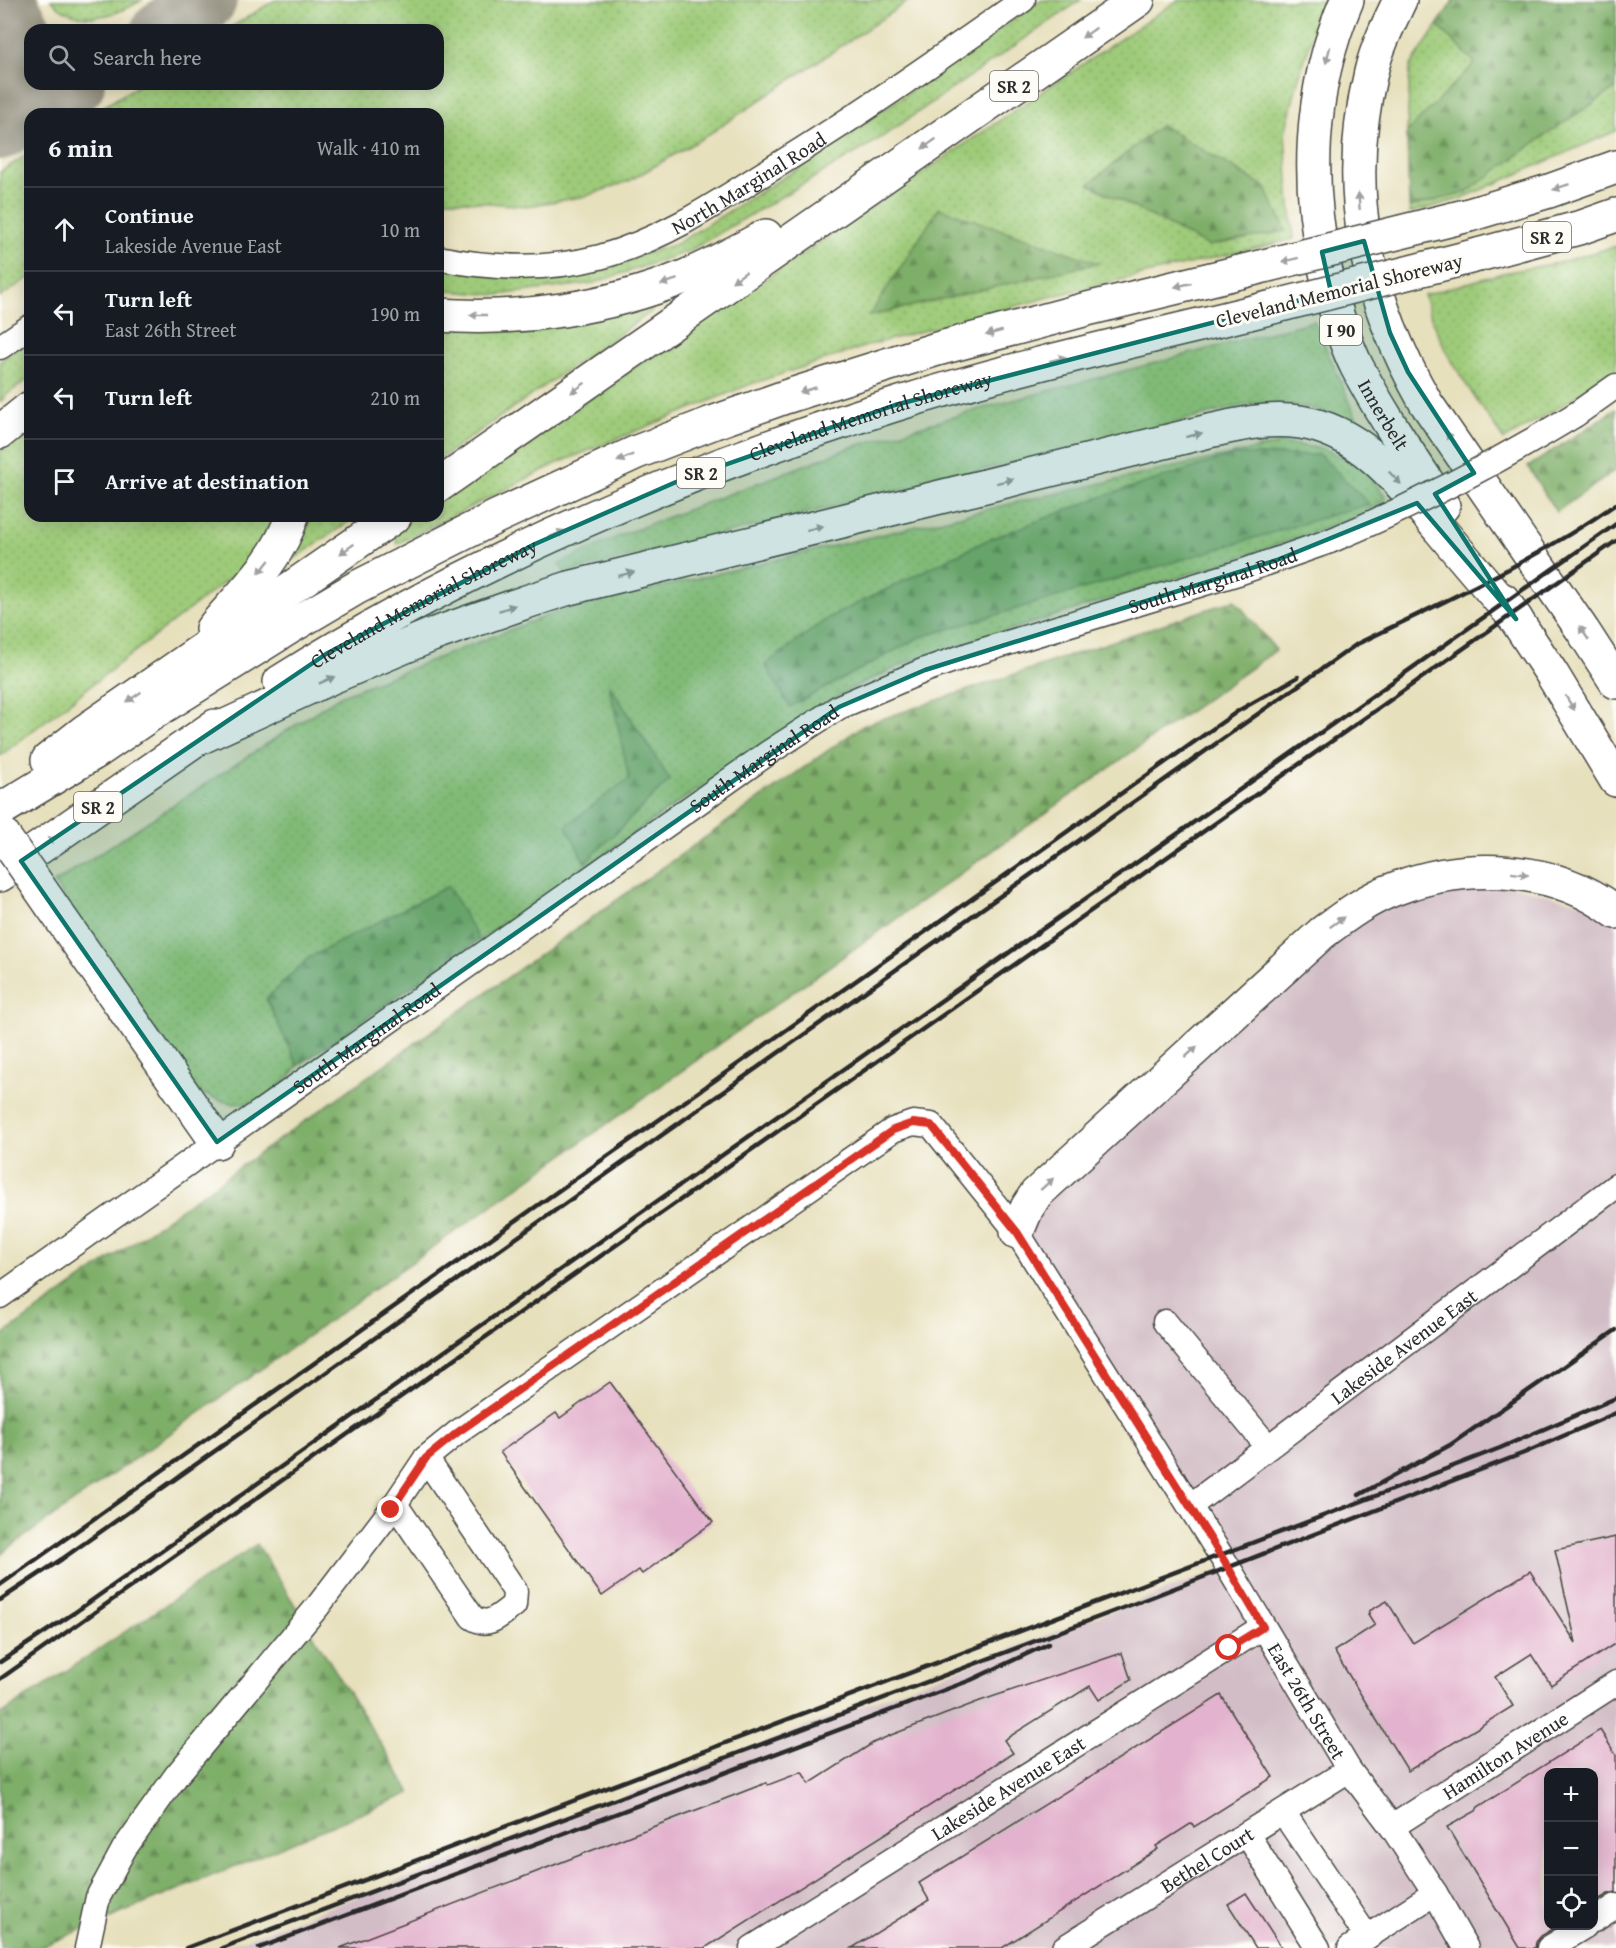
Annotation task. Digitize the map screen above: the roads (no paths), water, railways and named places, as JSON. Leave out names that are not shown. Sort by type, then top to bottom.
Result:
[{"type":"highway","name":"SR 2","points":[[444,482],[1137,0]]},
{"type":"highway","name":"Innerbelt","points":[[1347,0],[1329,50],[1320,88],[1313,166],[1313,200],[1318,233],[1343,336],[1372,395],[1583,723],[1616,780]]},
{"type":"highway","name":"Innerbelt","points":[[1400,0],[1371,71],[1359,146],[1358,185],[1361,221],[1368,260],[1390,333],[1408,372],[1426,403],[1616,682]]},
{"type":"highway","points":[[0,810],[99,750],[156,711],[280,633],[356,588],[496,517],[637,452],[785,397],[937,349],[1087,309],[1469,216],[1616,167]]},
{"type":"highway","points":[[444,315],[543,312],[630,295],[709,266],[890,172]]},
{"type":"highway","name":"Cleveland Memorial Shoreway","points":[[0,875],[258,696],[326,654],[394,615],[535,544],[676,482],[821,429],[950,388],[1478,255],[1572,230],[1616,215]]},
{"type":"highway","points":[[197,739],[432,635],[569,588],[1205,432],[1266,420],[1317,425],[1335,432],[1365,451],[1397,479],[1516,619]]},
{"type":"highway","points":[[183,664],[268,563],[290,522]]},
{"type":"highway","points":[[0,798],[85,731],[386,522]]},
{"type":"highway","points":[[0,831],[217,1142]]},
{"type":"highway","points":[[1017,1232],[1026,1208],[1036,1194],[1322,933],[1376,897],[1396,888],[1439,876],[1488,871],[1508,872],[1553,880],[1581,891],[1616,912]]},
{"type":"street","name":"North Marginal Road","points":[[444,259],[493,267],[553,266],[598,257],[646,242],[718,202],[820,139],[1023,0]]},
{"type":"street","points":[[0,347],[24,331]]},
{"type":"street","name":"South Marginal Road","points":[[0,1296],[768,753],[839,707],[925,670],[968,655],[1241,572],[1330,541],[1393,514],[1460,481],[1575,415],[1616,386]]},
{"type":"street","name":"East 26th Street","points":[[426,1458],[458,1432],[893,1130],[913,1123],[931,1125],[1017,1232],[1190,1506],[1348,1770],[1392,1827],[1436,1893],[1466,1948]]},
{"type":"street","name":"Lakeside Avenue East","points":[[1190,1506],[1616,1186]]},
{"type":"street","points":[[1165,1322],[1268,1447]]},
{"type":"street","points":[[87,1948],[98,1897],[124,1849],[176,1776],[318,1606],[395,1504],[426,1458],[515,1591],[514,1605],[492,1621],[479,1622],[472,1617],[395,1504]]},
{"type":"street","name":"Lakeside Avenue East","points":[[752,1948],[1263,1627]]},
{"type":"street","name":"Hamilton Avenue","points":[[1392,1827],[1616,1683]]},
{"type":"street","name":"Bethel Court","points":[[1064,1948],[1348,1770]]},
{"type":"street","points":[[1283,1812],[1359,1943],[1436,1893]]},
{"type":"street","points":[[1247,1834],[1318,1948]]},
{"type":"street","points":[[1598,1917],[1616,1906]]},
{"type":"street","points":[[1549,1948],[1578,1930]]},
{"type":"railway","points":[[0,1600],[62,1559],[1357,644],[1522,562],[1616,504]]},
{"type":"railway","points":[[0,1662],[74,1613],[1616,524]]},
{"type":"railway","points":[[0,1679],[1616,541]]},
{"type":"railway","points":[[0,1585],[1238,711],[1298,677]]},
{"type":"railway","points":[[1359,1495],[1450,1445],[1616,1330]]},
{"type":"railway","points":[[186,1948],[1407,1484],[1500,1448],[1616,1398]]},
{"type":"railway","points":[[222,1948],[1149,1598],[1524,1453],[1616,1413]]},
{"type":"railway","points":[[259,1948],[971,1680],[1048,1644]]}]
